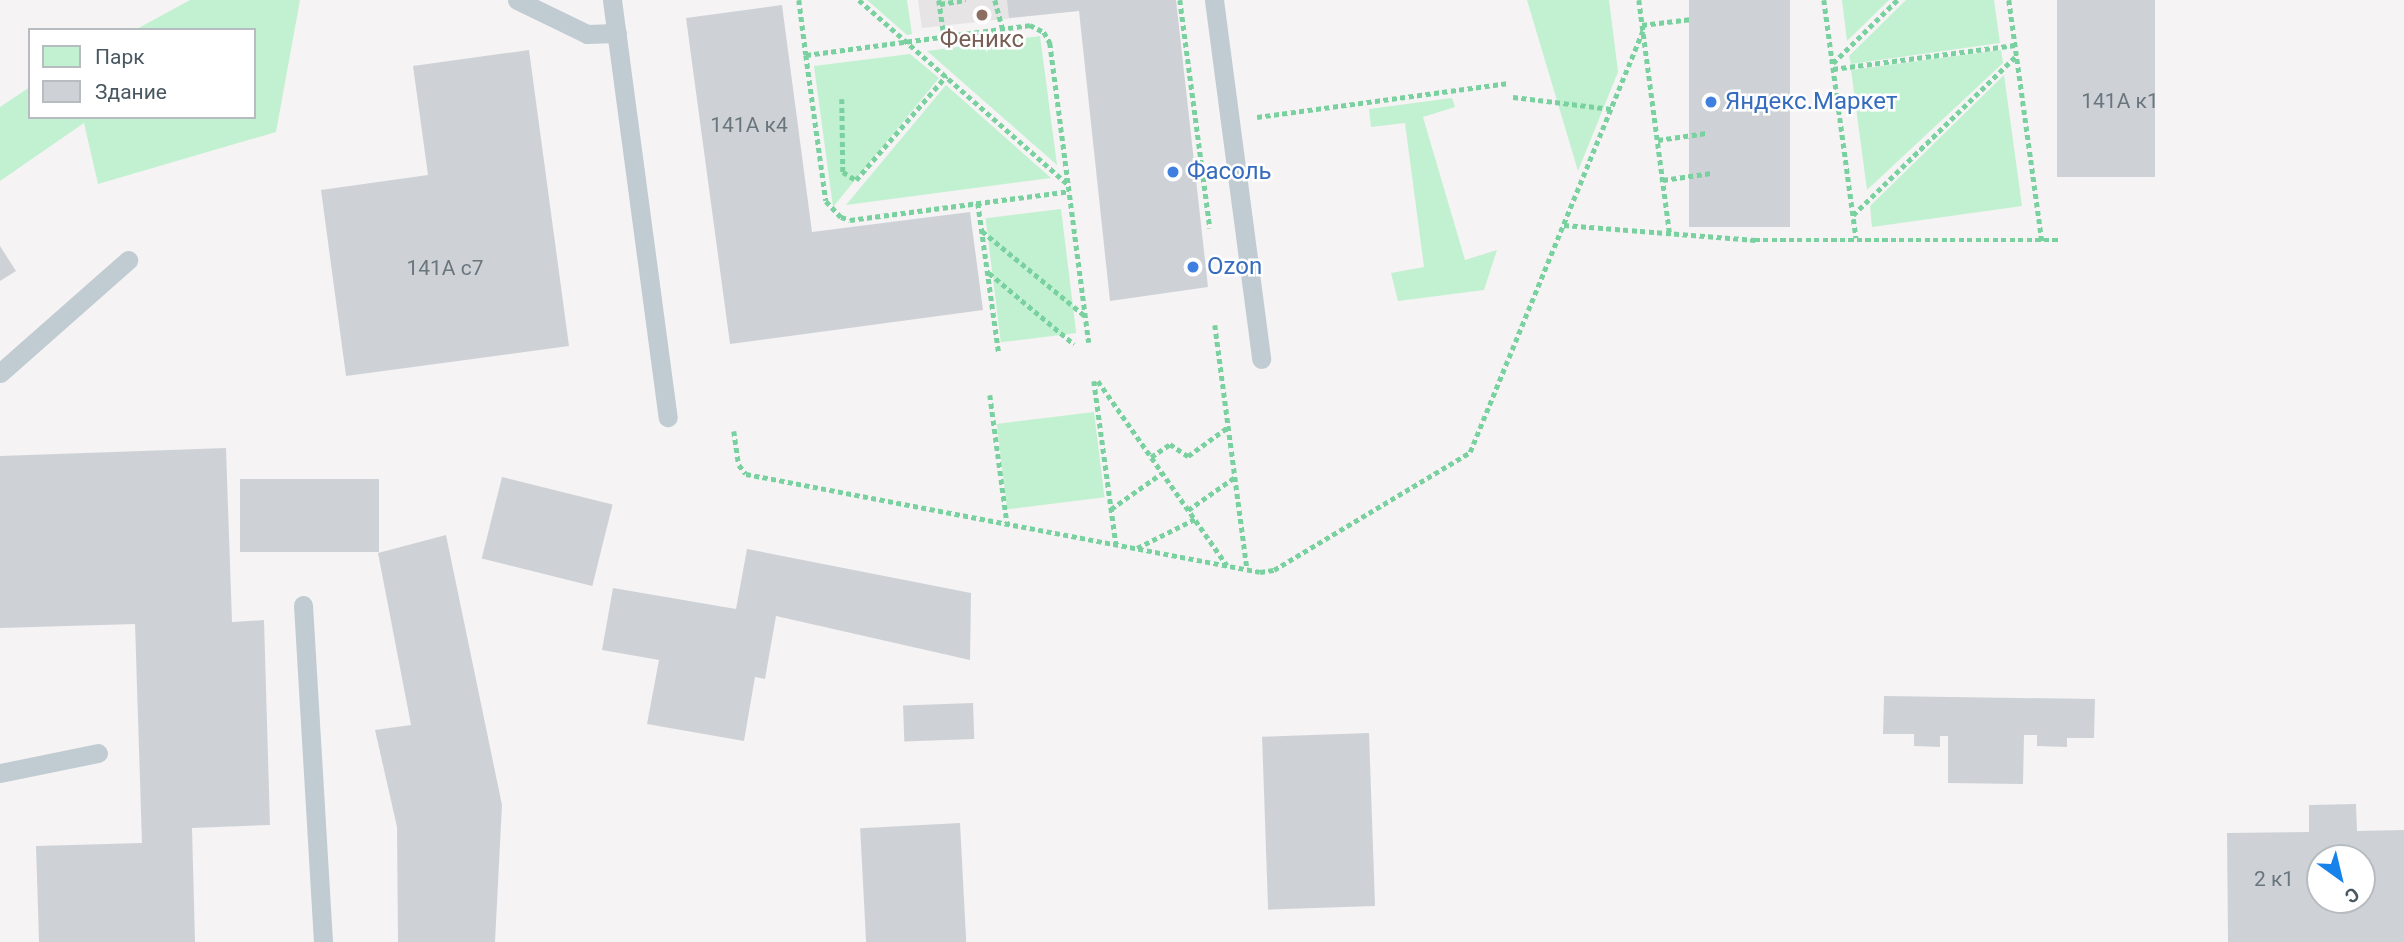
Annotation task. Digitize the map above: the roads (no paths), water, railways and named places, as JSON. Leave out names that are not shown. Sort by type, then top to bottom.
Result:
[{"type":"lane","points":[[517,0],[578,31],[617,33]]},
{"type":"lane","points":[[612,0],[668,417]]},
{"type":"lane","points":[[1213,0],[1261,359]]},
{"type":"lane","points":[[0,373],[128,260]]},
{"type":"lane","points":[[303,605],[323,942]]},
{"type":"lane","points":[[0,773],[98,753]]},
{"type":"place","name":"Феникс","points":[[982,15]]},
{"type":"place","name":"Яндекс.Маркет","points":[[1711,102]]},
{"type":"place","name":"Фасоль","points":[[1173,172]]},
{"type":"place","name":"Ozon","points":[[1193,267]]}]
